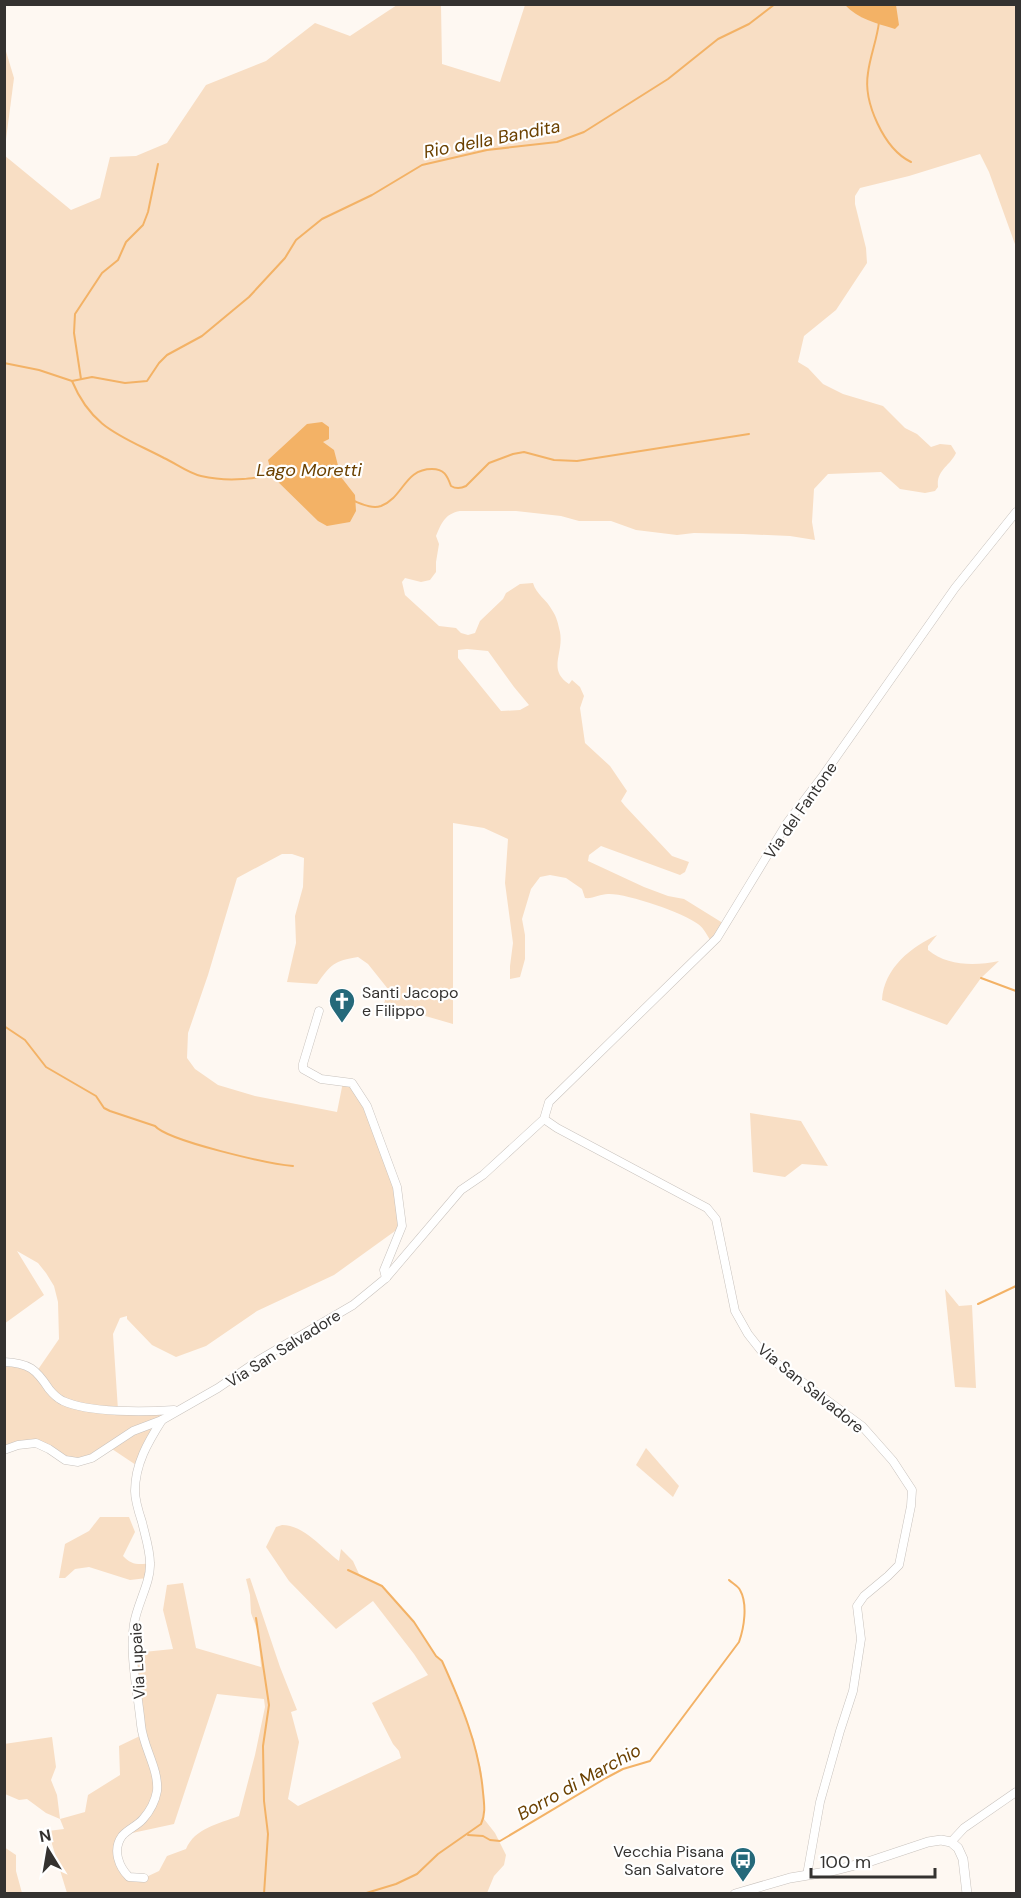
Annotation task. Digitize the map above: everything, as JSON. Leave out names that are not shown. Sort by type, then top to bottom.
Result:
[{"type":"street","name":"Via del Fantone","points":[[544,1119],[549,1102],[717,938],[787,823],[955,588],[1017,512]]},
{"type":"street","points":[[319,1011],[303,1069],[321,1079],[352,1083],[367,1106],[397,1188],[402,1226],[384,1270],[386,1278]]},
{"type":"street","name":"Via San Salvadore","points":[[175,1410],[193,1403],[374,1290],[461,1190],[483,1175],[544,1119],[707,1208],[716,1219],[735,1311],[747,1334],[763,1353],[862,1426],[893,1461],[912,1490],[899,1565],[864,1596],[857,1606],[861,1639],[853,1691],[820,1802],[807,1875]]},
{"type":"street","points":[[4,1362],[26,1365],[37,1371],[55,1396],[63,1401],[95,1409],[175,1410]]},
{"type":"street","name":"Via Lupaie","points":[[4,1450],[18,1445],[36,1443],[64,1460],[78,1462],[92,1458],[132,1431],[162,1419],[175,1410]]},
{"type":"street","name":"Via Lupaie","points":[[144,1878],[129,1877],[123,1871],[117,1853],[118,1843],[123,1835],[142,1820],[154,1804],[157,1789],[141,1728],[133,1628],[136,1610],[151,1563],[135,1492],[137,1473],[144,1448],[162,1419]]},
{"type":"street","points":[[951,1842],[964,1828],[1017,1792]]},
{"type":"street","points":[[735,1893],[871,1861],[928,1842],[941,1840],[951,1842],[958,1848],[963,1859],[967,1893]]},
{"type":"shaded area","points":[[397,5],[441,5],[442,64],[500,82],[525,5],[1016,5],[1016,247],[989,172],[980,154],[909,176],[860,188],[855,196],[855,204],[866,248],[867,263],[836,310],[804,336],[798,362],[808,368],[823,384],[843,394],[883,406],[905,428],[917,434],[931,447],[940,444],[951,445],[956,453],[941,472],[935,491],[925,493],[900,489],[881,472],[828,474],[814,489],[812,522],[815,540],[790,536],[743,534],[677,535],[636,530],[611,521],[579,521],[561,516],[516,511],[460,511],[445,519],[436,536],[439,544],[436,572],[430,580],[421,582],[405,578],[402,582],[405,595],[439,626],[456,628],[468,635],[475,633],[480,621],[503,599],[506,593],[520,584],[533,583],[550,606],[557,621],[561,640],[559,673],[569,684],[572,680],[580,687],[584,696],[580,708],[585,743],[610,766],[627,791],[621,801],[625,806],[672,856],[689,862],[685,872],[680,875],[601,846],[589,855],[588,861],[644,887],[684,899],[726,925],[712,943],[698,924],[668,909],[616,895],[605,894],[585,898],[582,889],[566,878],[550,875],[540,877],[531,889],[522,919],[525,959],[520,977],[510,979],[513,943],[505,883],[508,839],[484,828],[453,823],[453,1024],[384,1004],[388,989],[368,964],[358,957],[334,964],[317,984],[287,982],[296,943],[295,916],[303,887],[304,858],[282,854],[237,878],[188,1033],[187,1058],[195,1069],[218,1085],[255,1096],[337,1112],[343,1082],[352,1083],[385,1153],[402,1226],[334,1275],[257,1311],[206,1346],[176,1357],[152,1345],[127,1319],[127,1316],[120,1318],[113,1334],[118,1410],[175,1410],[161,1420],[139,1467],[109,1447],[78,1462],[36,1443],[5,1450],[5,1362],[37,1371],[59,1339],[58,1302],[54,1286],[38,1263],[17,1251],[44,1295],[4,1324],[4,155],[71,210],[100,198],[110,157],[136,156],[167,143],[206,85],[266,61],[315,23],[350,36]],"holes":[[[458,650],[488,651],[514,687],[529,705],[520,710],[501,711],[458,658]]]},
{"type":"shaded area","points":[[4,48],[14,78],[5,147]]},
{"type":"shaded area","points":[[937,935],[928,946],[928,950],[944,959],[971,964],[999,961],[981,978],[947,1025],[882,1000],[888,978],[900,960]]},
{"type":"shaded area","points":[[750,1113],[801,1121],[828,1166],[802,1164],[785,1177],[753,1172]]},
{"type":"shaded area","points":[[945,1289],[959,1306],[972,1305],[976,1388],[955,1387]]},
{"type":"shaded area","points":[[646,1448],[679,1486],[673,1497],[636,1465]]},
{"type":"shaded area","points":[[100,1517],[129,1517],[135,1532],[123,1556],[136,1564],[151,1563],[147,1578],[130,1580],[89,1567],[75,1569],[65,1578],[59,1578],[65,1544],[89,1531]]},
{"type":"shaded area","points":[[282,1525],[305,1533],[339,1561],[341,1549],[353,1561],[359,1574],[382,1586],[394,1599],[442,1661],[474,1740],[482,1774],[484,1819],[495,1833],[506,1855],[504,1865],[494,1876],[487,1893],[67,1893],[48,1831],[64,1829],[60,1819],[85,1812],[88,1795],[120,1775],[119,1746],[142,1735],[134,1653],[173,1649],[163,1610],[167,1585],[183,1583],[196,1648],[261,1667],[258,1632],[251,1613],[246,1579],[250,1578],[297,1710],[291,1712],[299,1742],[288,1799],[298,1806],[401,1758],[372,1703],[428,1675],[373,1601],[336,1629],[289,1581],[266,1547],[276,1527]],"holes":[[[217,1694],[264,1699],[265,1707],[255,1755],[239,1816],[201,1831],[186,1849],[167,1856],[159,1871],[144,1878],[123,1871],[117,1853],[123,1835],[174,1824]]]},
{"type":"shaded area","points":[[52,1737],[56,1767],[51,1780],[57,1795],[60,1819],[46,1813],[27,1799],[19,1800],[5,1794],[4,1744]]},
{"type":"shaded area","points":[[4,1847],[16,1855],[16,1871],[22,1893],[5,1893]]},
{"type":"water","points":[[845,5],[896,5],[899,25],[895,29],[874,22],[856,14]]},
{"type":"water","name":"Lago Moretti","points":[[322,422],[329,427],[329,439],[323,442],[334,450],[341,477],[355,495],[356,511],[350,522],[327,526],[318,521],[272,476],[268,460],[307,424]]},
{"type":"waterway","name":"Rio della Bandita","points":[[4,363],[39,370],[72,381],[92,377],[125,383],[147,381],[167,355],[202,336],[249,297],[285,258],[296,240],[322,219],[372,195],[422,165],[487,150],[557,142],[584,132],[668,79],[718,39],[749,24],[775,4]]},
{"type":"waterway","points":[[879,22],[868,73],[869,97],[872,110],[884,136],[901,156],[911,162]]},
{"type":"waterway","points":[[81,379],[74,333],[75,314],[102,273],[118,260],[126,242],[143,225],[158,164]]},
{"type":"waterway","points":[[72,381],[80,397],[99,421],[122,437],[196,475],[227,479],[274,476]]},
{"type":"waterway","points":[[354,501],[371,507],[381,506],[389,502],[410,478],[423,470],[439,470],[444,473],[451,486],[462,488],[489,463],[524,452],[554,460],[577,461],[749,434]]},
{"type":"waterway","points":[[981,978],[1016,991]]},
{"type":"waterway","points":[[4,1026],[25,1040],[46,1067],[96,1096],[104,1108],[110,1111],[155,1126],[164,1132],[198,1145],[293,1166]]},
{"type":"waterway","points":[[978,1304],[1016,1286]]},
{"type":"waterway","points":[[348,1570],[382,1586],[414,1622],[436,1656],[442,1661],[462,1709],[478,1758],[484,1804],[481,1824],[438,1854],[417,1874],[396,1884],[363,1894]]},
{"type":"waterway","name":"Borro di Marchio","points":[[468,1835],[500,1841],[606,1778],[623,1769],[650,1761],[739,1642],[744,1623],[744,1602],[739,1589],[729,1580]]},
{"type":"waterway","points":[[256,1618],[269,1705],[263,1746],[264,1801],[268,1834],[264,1894]]},
{"type":"place","name":"Santi Jacopo e Filippo","points":[[342,1024]]},
{"type":"place","name":"Vecchia Pisana San Salvatore","points":[[743,1883]]}]
